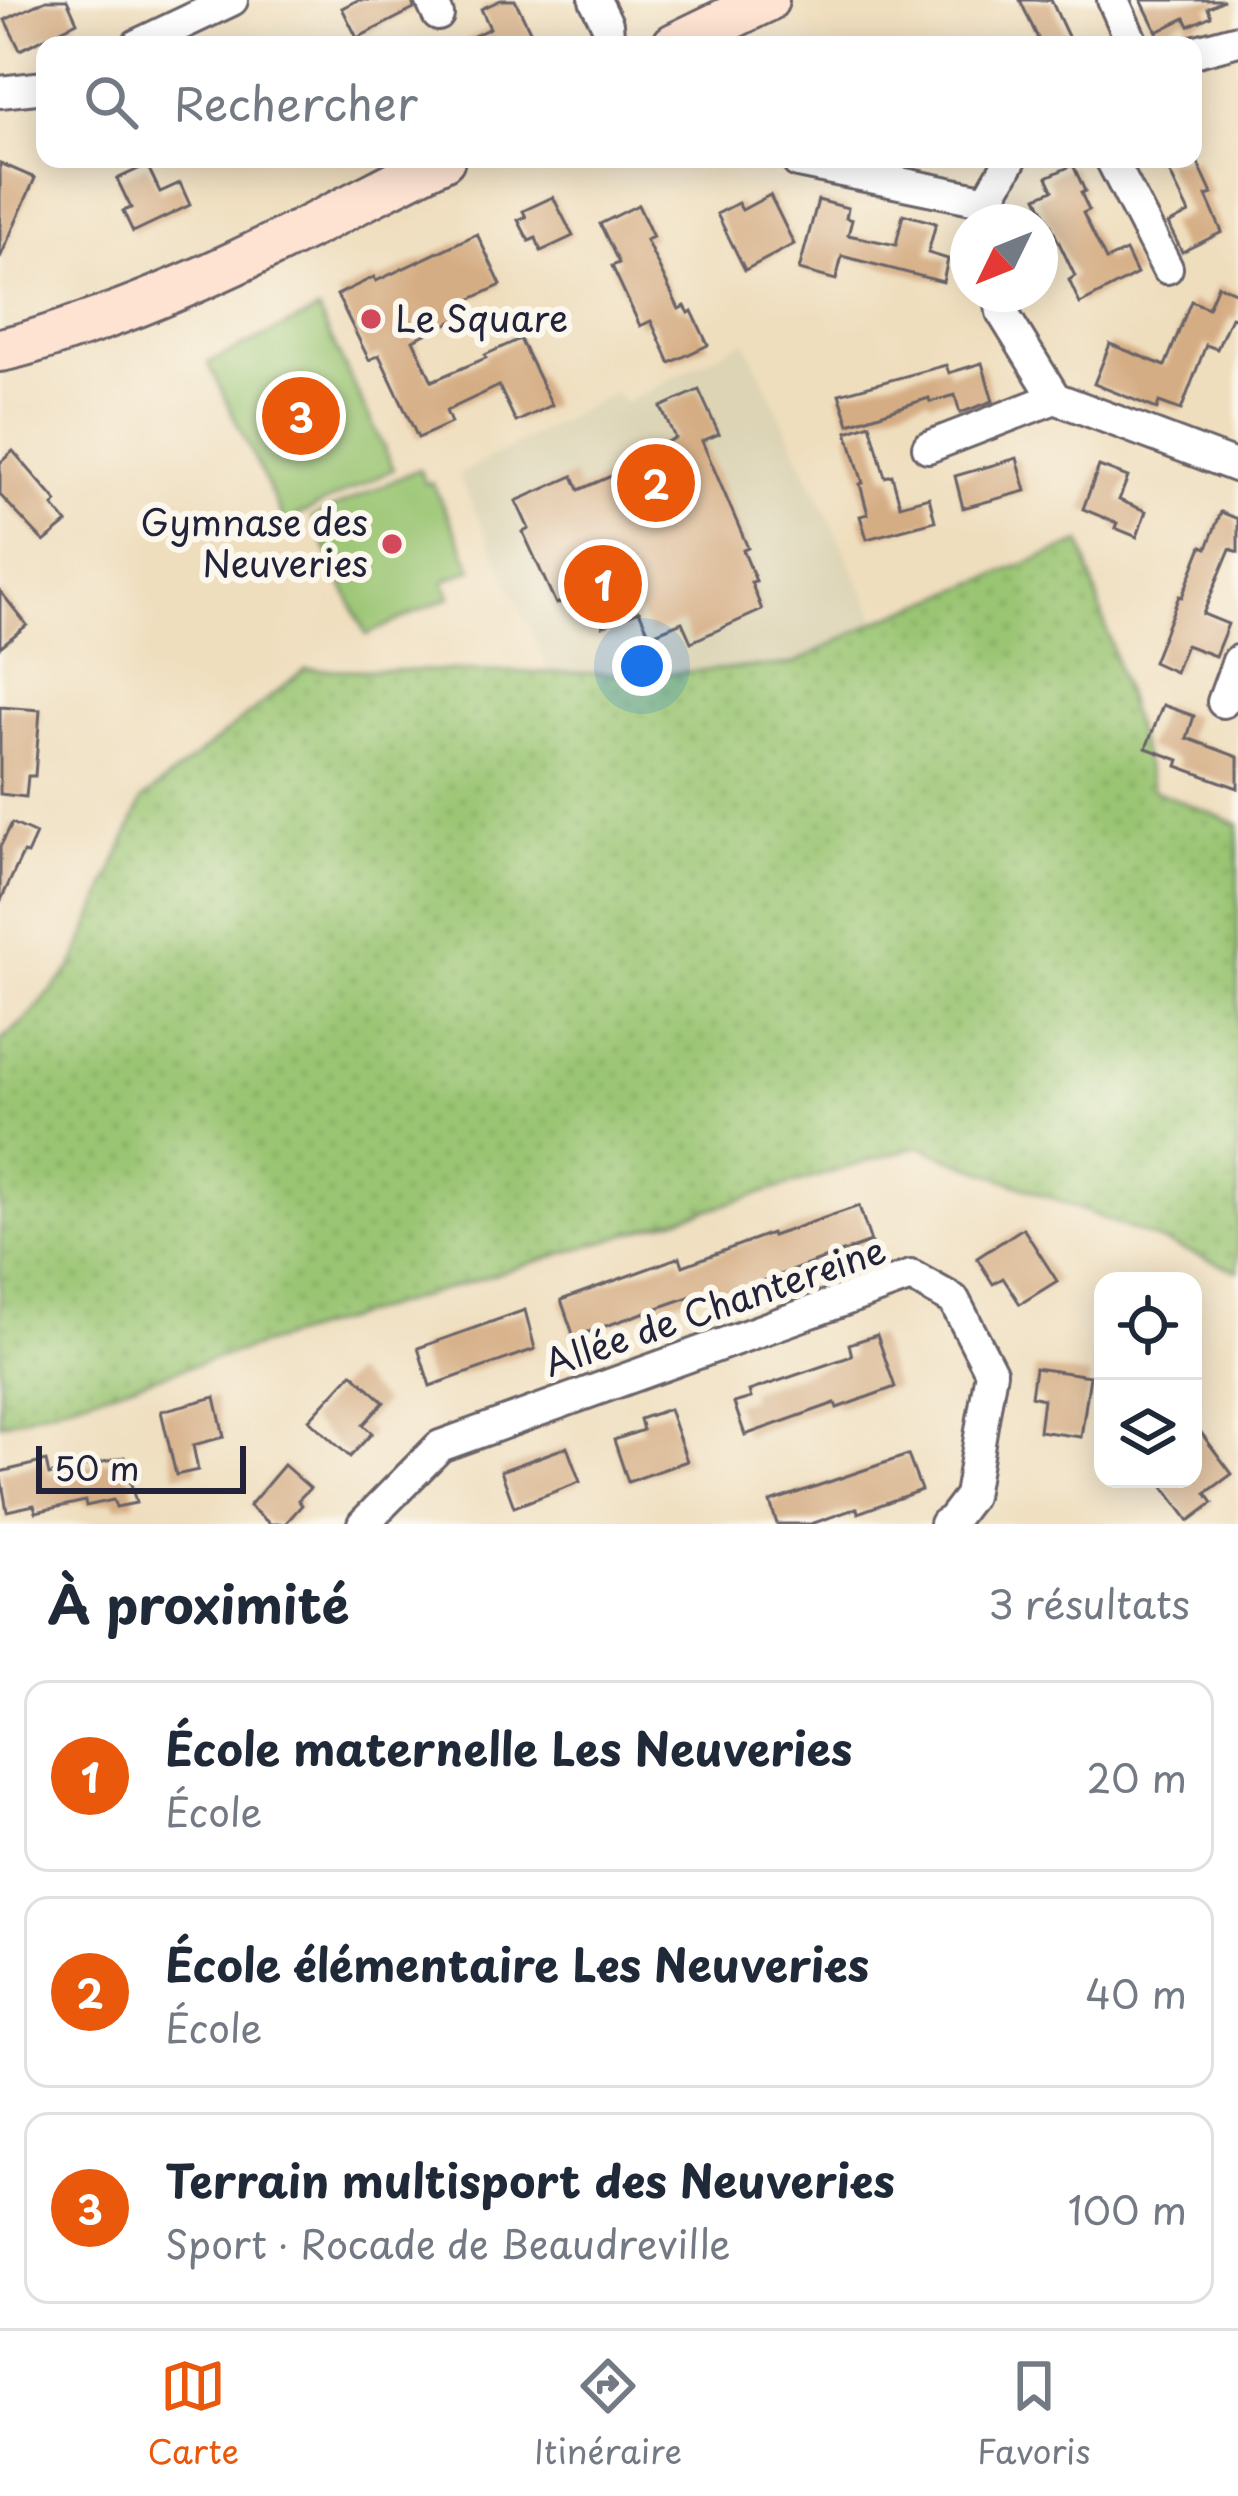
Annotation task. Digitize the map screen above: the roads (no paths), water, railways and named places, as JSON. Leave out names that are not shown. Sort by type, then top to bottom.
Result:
[{"type":"street","points":[[163,36],[232,0]]},
{"type":"street","points":[[595,0],[608,36]]},
{"type":"street","points":[[693,36],[767,0]]},
{"type":"street","points":[[1113,0],[1129,36]]},
{"type":"street","points":[[1202,50],[1238,40]]},
{"type":"street","points":[[0,92],[36,88]]},
{"type":"street","points":[[0,350],[133,308],[425,168]]},
{"type":"street","points":[[820,168],[958,204]]},
{"type":"street","points":[[992,204],[1007,168]]},
{"type":"street","points":[[1116,168],[1167,268]]},
{"type":"street","points":[[1002,312],[1054,398],[1238,467]]},
{"type":"street","points":[[928,447],[1054,398]]},
{"type":"street","points":[[1222,702],[1238,661]]},
{"type":"street","name":"Allée de Chantereine","points":[[363,1524],[440,1446],[911,1276],[954,1300],[991,1372],[970,1496],[945,1524]]},
{"type":"place","name":"Le Square","points":[[371,319]]},
{"type":"place","name":"Terrain multisport des Neuveries","points":[[301,416]]},
{"type":"place","name":"École élémentaire Les Neuveries","points":[[656,483]]},
{"type":"place","name":"Gymnase des Neuveries","points":[[392,544]]},
{"type":"place","name":"École maternelle Les Neuveries","points":[[603,584]]}]
